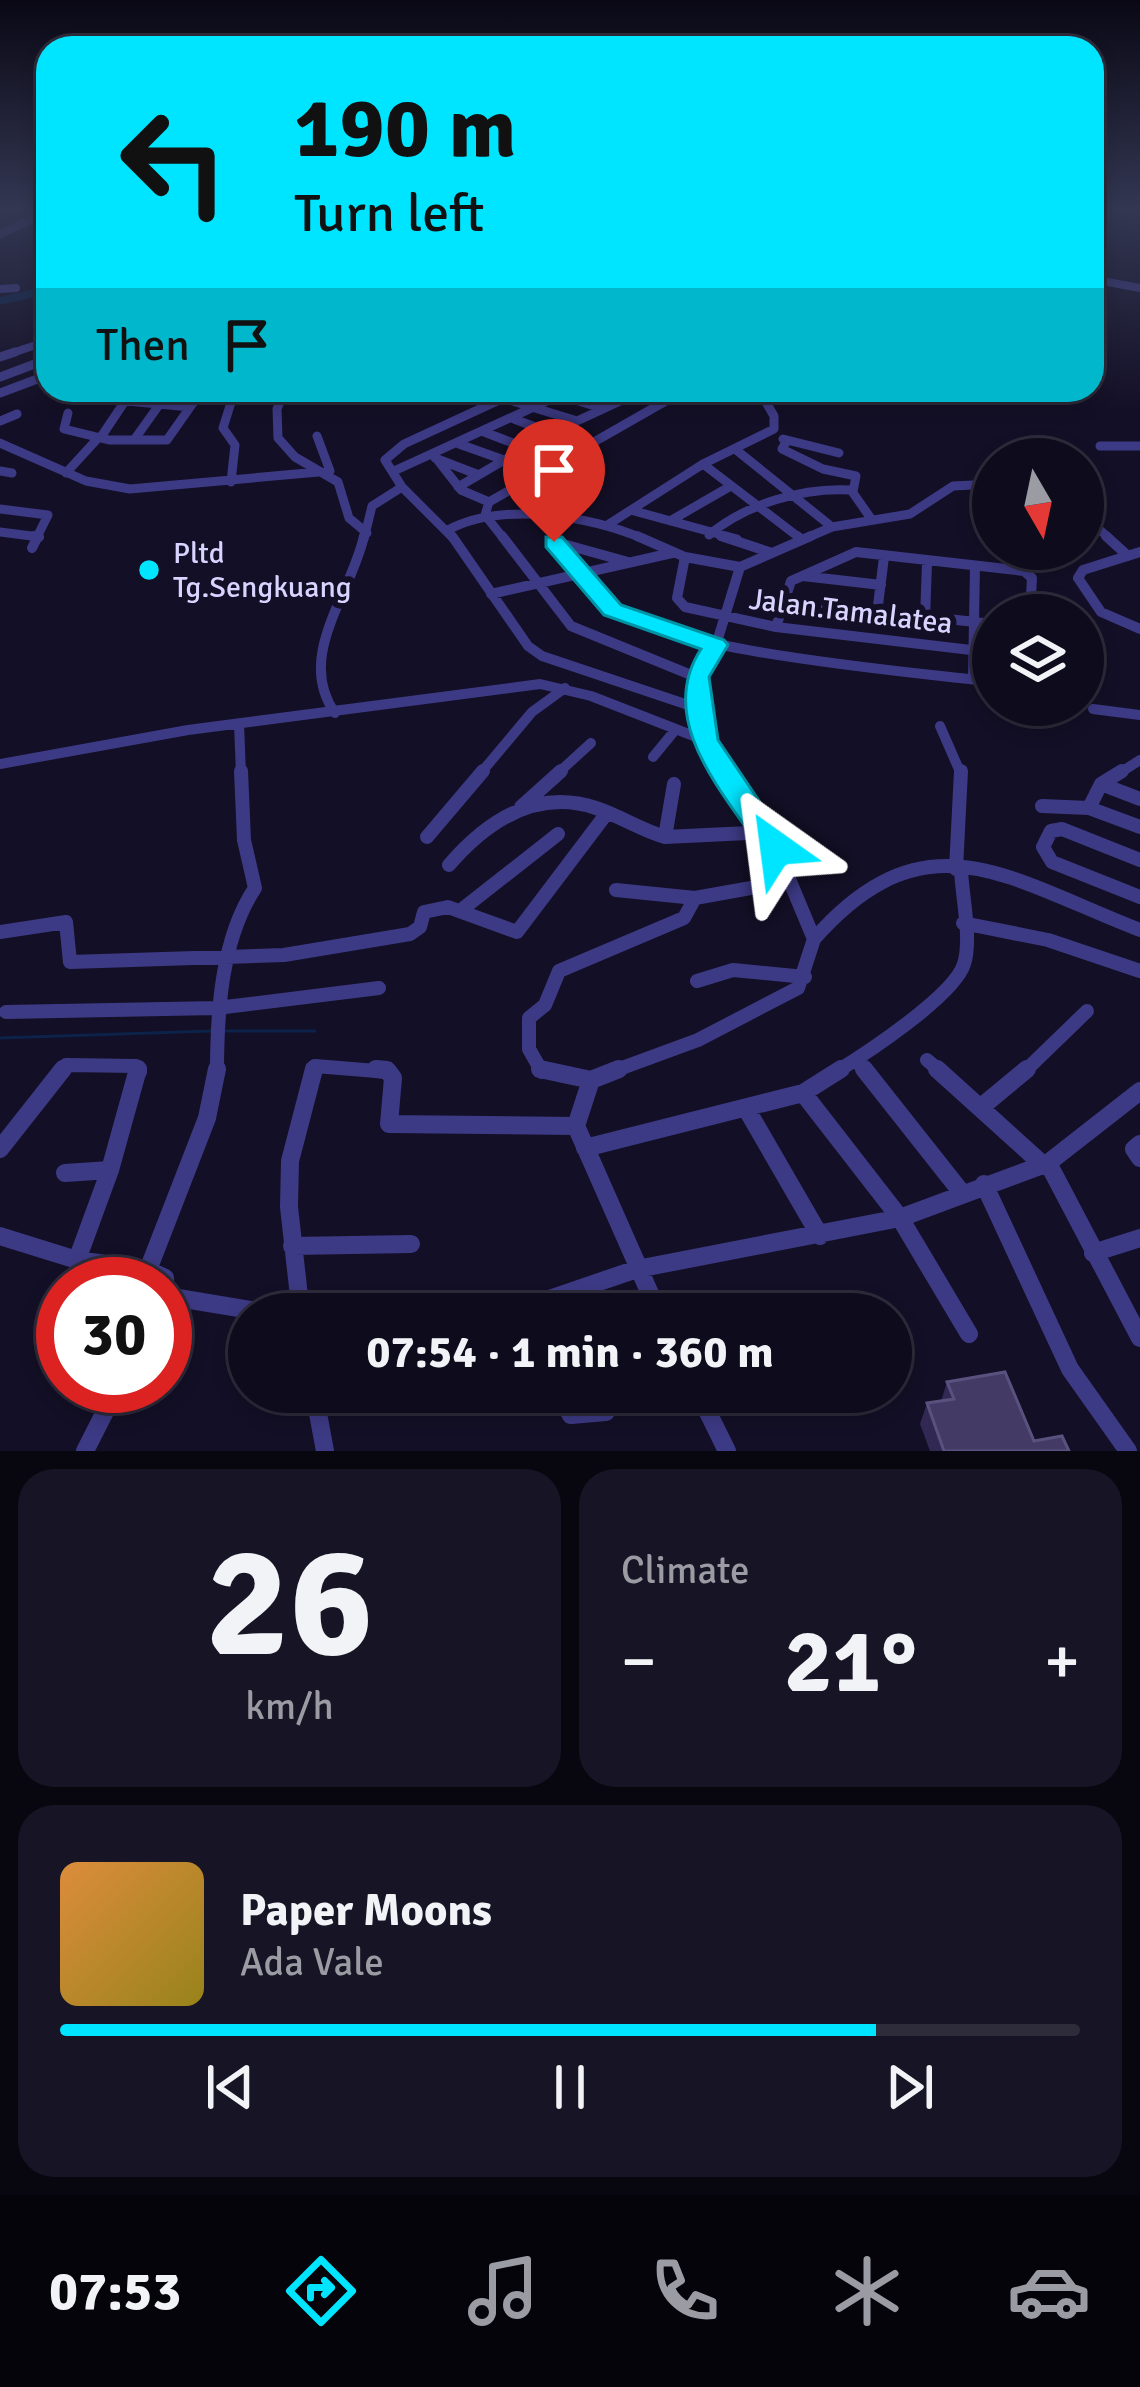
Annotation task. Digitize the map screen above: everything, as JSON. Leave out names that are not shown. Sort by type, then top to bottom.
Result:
[{"type":"street","points":[[1104,281],[1140,288]]},
{"type":"street","points":[[0,289],[16,288]]},
{"type":"street","points":[[0,357],[36,345]]},
{"type":"street","points":[[0,376],[36,363]]},
{"type":"street","points":[[0,393],[36,380]]},
{"type":"street","points":[[111,402],[190,407]]},
{"type":"street","points":[[68,413],[62,428],[100,437],[171,439],[194,402]]},
{"type":"street","points":[[231,402],[223,428],[235,446],[231,482]]},
{"type":"street","points":[[281,402],[275,420],[279,444],[341,486],[349,518],[367,533]]},
{"type":"street","points":[[496,402],[388,453],[385,460],[402,488],[448,530],[528,646],[542,656],[697,708]]},
{"type":"street","points":[[519,402],[609,429]]},
{"type":"street","points":[[394,471],[546,402]]},
{"type":"street","points":[[581,402],[602,409]]},
{"type":"street","points":[[458,487],[617,402]]},
{"type":"street","points":[[448,530],[553,462],[665,402]]},
{"type":"street","points":[[609,524],[703,464],[774,429],[774,416],[766,402]]},
{"type":"street","points":[[66,473],[123,404]]},
{"type":"street","points":[[134,440],[159,406]]},
{"type":"street","points":[[0,422],[17,414]]},
{"type":"street","points":[[514,419],[551,434]]},
{"type":"street","points":[[1104,446],[1140,446],[1140,430]]},
{"type":"street","points":[[484,432],[553,462]]},
{"type":"street","points":[[765,435],[838,453]]},
{"type":"street","points":[[0,442],[66,473],[130,489],[323,473],[333,469],[317,436]]},
{"type":"street","points":[[787,440],[782,449],[823,469],[856,476],[853,492],[872,520]]},
{"type":"street","points":[[459,443],[505,460]]},
{"type":"street","points":[[735,449],[832,527]]},
{"type":"street","points":[[433,457],[478,475]]},
{"type":"street","points":[[433,457],[458,487],[487,508],[538,584],[580,632],[696,677]]},
{"type":"street","points":[[703,464],[802,540]]},
{"type":"street","points":[[540,517],[545,506],[579,485]]},
{"type":"street","points":[[487,508],[609,524],[680,555],[740,567],[832,527],[910,514],[952,486],[972,485]]},
{"type":"street","points":[[670,521],[729,487]]},
{"type":"street","points":[[335,713],[322,691],[319,654],[367,533],[372,506],[402,488]]},
{"type":"street","points":[[710,535],[725,519],[792,498],[829,490],[853,492]]},
{"type":"street","points":[[0,509],[48,515],[32,548]]},
{"type":"street","points":[[634,511],[710,535],[747,541],[770,552]]},
{"type":"street","points":[[540,517],[554,542],[613,610],[716,645],[972,679]]},
{"type":"street","points":[[725,519],[747,541]]},
{"type":"street","points":[[1104,531],[1134,554]]},
{"type":"street","points":[[0,532],[39,537]]},
{"type":"street","points":[[554,542],[628,562]]},
{"type":"street","points":[[776,627],[788,585],[856,552],[972,566]]},
{"type":"street","points":[[1134,554],[1083,570],[1078,584],[1108,620],[1140,629]]},
{"type":"street","points":[[491,594],[628,562],[680,555]]},
{"type":"street","points":[[680,555],[678,601],[726,619]]},
{"type":"street","points":[[877,613],[884,557]]},
{"type":"street","points":[[925,619],[927,563]]},
{"type":"street","points":[[740,567],[716,645],[696,677],[697,708],[704,740],[767,832],[814,939]]},
{"type":"street","points":[[1005,570],[1028,573],[1029,594]]},
{"type":"street","points":[[802,576],[881,585]]},
{"type":"street","points":[[785,601],[972,622]]},
{"type":"street","name":"Jalan.Tamalatea","points":[[726,619],[971,650]]},
{"type":"street","points":[[792,658],[796,629]]},
{"type":"street","points":[[972,643],[972,660]]},
{"type":"street","points":[[0,764],[238,724],[518,685],[565,688],[704,740]]},
{"type":"street","points":[[427,837],[532,712],[565,688]]},
{"type":"street","points":[[1104,710],[1140,715]]},
{"type":"street","points":[[153,1257],[207,1118],[217,1073],[216,1023],[227,959],[243,906],[255,888],[244,840],[238,724]]},
{"type":"street","points":[[585,1148],[803,1094],[856,1060],[953,981],[965,963],[958,870],[961,765],[940,726]]},
{"type":"street","points":[[653,757],[676,730]]},
{"type":"street","points":[[448,865],[473,835],[521,807],[591,743]]},
{"type":"street","points":[[1089,808],[1100,784],[1140,760]]},
{"type":"street","points":[[665,837],[674,784]]},
{"type":"street","points":[[1100,784],[1140,799]]},
{"type":"street","points":[[521,807],[581,803],[665,837],[767,832]]},
{"type":"street","points":[[1042,806],[1089,808],[1140,827]]},
{"type":"street","points":[[0,932],[66,922],[70,962],[227,959],[404,936],[420,927],[424,912],[441,906],[517,932],[607,813]]},
{"type":"street","points":[[1140,860],[1062,829],[1051,831],[1042,847],[1052,862],[1140,897]]},
{"type":"street","points":[[460,911],[558,834]]},
{"type":"street","points":[[695,898],[684,918],[569,962],[547,991],[545,1005],[529,1018],[530,1049],[537,1069],[590,1080],[770,1006],[805,977],[814,939],[863,889],[919,866],[991,875],[1140,930]]},
{"type":"street","points":[[616,890],[695,898],[789,881]]},
{"type":"street","points":[[963,923],[1048,940],[1140,971]]},
{"type":"street","points":[[697,981],[733,970],[805,977]]},
{"type":"street","points":[[6,1012],[216,1023],[379,988]]},
{"type":"street","points":[[980,1108],[1013,1087],[1027,1065],[1087,1011]]},
{"type":"street","points":[[856,1060],[897,1105],[962,1193]]},
{"type":"street","points":[[927,1060],[1045,1163],[1140,1338]]},
{"type":"street","points":[[0,1149],[66,1065],[131,1064],[140,1072],[77,1257]]},
{"type":"street","points":[[298,1293],[290,1161],[315,1066],[387,1070],[393,1078],[389,1124],[576,1126]]},
{"type":"street","points":[[590,1080],[576,1126],[649,1293]]},
{"type":"street","points":[[567,1293],[637,1269],[900,1218],[1045,1163],[1140,1091]]},
{"type":"street","points":[[803,1094],[900,1218],[969,1334]]},
{"type":"street","points":[[746,1108],[820,1235]]},
{"type":"street","points":[[1140,1144],[1134,1149],[1140,1158]]},
{"type":"street","points":[[64,1173],[110,1170]]},
{"type":"street","points":[[984,1184],[1070,1369],[1128,1451]]},
{"type":"street","points":[[0,1236],[66,1257]]},
{"type":"street","points":[[1093,1252],[1140,1238]]},
{"type":"street","points":[[292,1246],[411,1244]]},
{"type":"street","points":[[192,1300],[228,1306]]},
{"type":"street","points":[[85,1451],[104,1413]]},
{"type":"street","points":[[318,1413],[325,1451]]},
{"type":"street","points":[[708,1413],[727,1451]]},
{"type":"building","points":[[1005,1372],[1034,1441],[1062,1436],[1069,1451],[944,1451],[927,1403],[954,1399],[947,1382]]},
{"type":"waterway","points":[[0,301],[36,293]]},
{"type":"waterway","points":[[0,1038],[211,1031]]},
{"type":"waterway","points":[[226,1031],[315,1031]]},
{"type":"place","name":"Pltd Tg.Sengkuang","points":[[149,570]]},
{"type":"route","points":[[554,542],[613,610],[716,645],[696,677],[695,701],[704,740],[776,848]]}]
